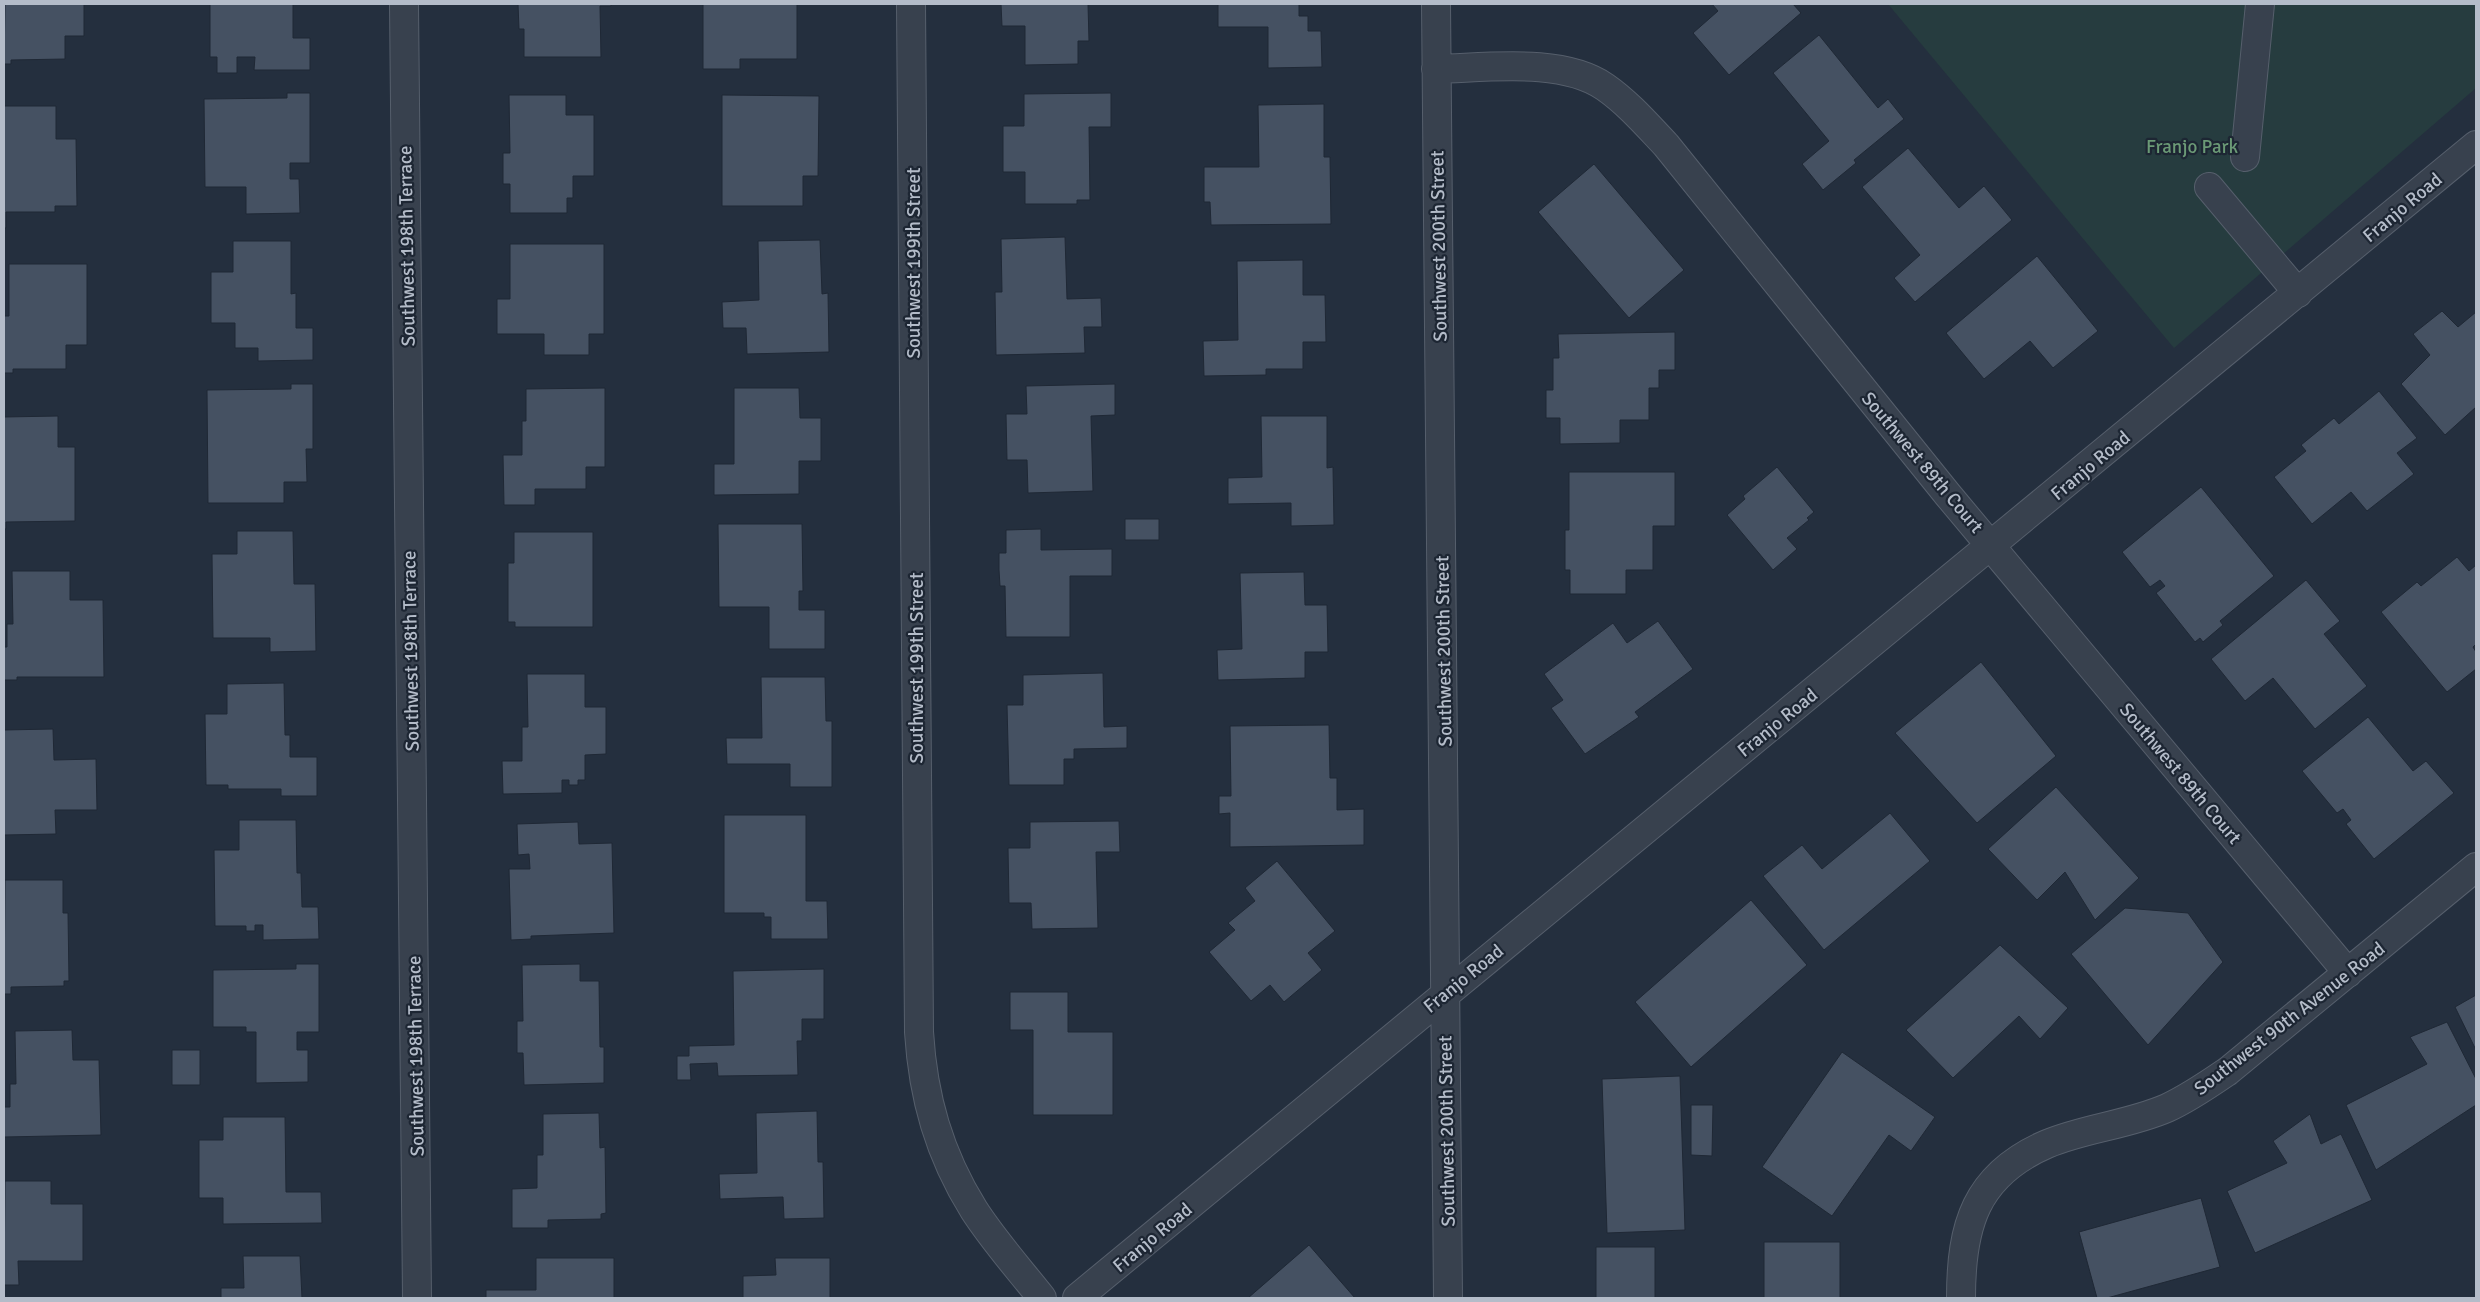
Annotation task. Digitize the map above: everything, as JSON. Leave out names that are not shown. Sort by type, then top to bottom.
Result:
[{"type":"street","name":"Southwest 198th Terrace","points":[[404,4],[417,1298]]},
{"type":"street","name":"Southwest 199th Street","points":[[911,4],[919,1022],[922,1067],[926,1097],[936,1132],[955,1174],[974,1210],[1042,1298]]},
{"type":"street","name":"Southwest 200th Street","points":[[1436,4],[1446,887],[1444,994],[1448,1298]]},
{"type":"street","points":[[2245,157],[2260,4]]},
{"type":"street","name":"Southwest 89th Court","points":[[1436,69],[1542,68],[1578,74],[1604,86],[1632,110],[1666,145],[1992,546],[2348,972]]},
{"type":"street","name":"Franjo Road","points":[[1077,1298],[1444,994],[1992,546],[2476,145]]},
{"type":"street","points":[[2209,187],[2298,293]]},
{"type":"street","name":"Southwest 90th Avenue Road","points":[[1961,1289],[1962,1250],[1969,1221],[1987,1188],[2013,1163],[2047,1144],[2167,1108],[2200,1091],[2476,867]]},
{"type":"green space","name":"Franjo Park","points":[[1888,4],[2476,4],[2476,88],[2174,348]]},
{"type":"building","points":[[5,4],[84,4],[84,36],[65,36],[65,59],[11,60],[11,64],[4,64]]},
{"type":"building","points":[[210,4],[293,4],[293,38],[310,38],[310,70],[254,70],[255,57],[237,57],[237,73],[217,73],[217,57],[210,57]]},
{"type":"building","points":[[518,4],[611,4],[611,6],[600,6],[601,57],[524,57],[524,29],[519,29]]},
{"type":"building","points":[[703,4],[797,4],[797,59],[740,59],[740,69],[703,69]]},
{"type":"building","points":[[1001,4],[1088,4],[1089,41],[1078,41],[1078,64],[1025,65],[1025,26],[1002,26]]},
{"type":"building","points":[[1218,4],[1299,4],[1299,16],[1308,16],[1308,31],[1321,31],[1322,67],[1268,68],[1268,27],[1218,27]]},
{"type":"building","points":[[1712,4],[1793,4],[1801,13],[1729,75],[1693,33],[1718,11]]},
{"type":"building","points":[[1819,35],[1878,108],[1888,99],[1904,119],[1854,160],[1856,163],[1823,190],[1802,164],[1829,141],[1773,73]]},
{"type":"building","points":[[287,93],[310,93],[310,163],[290,163],[290,179],[299,179],[300,213],[246,214],[246,187],[205,187],[204,99],[287,98]]},
{"type":"building","points":[[1111,93],[1111,127],[1089,127],[1090,200],[1077,200],[1077,204],[1025,204],[1025,172],[1003,172],[1003,126],[1024,126],[1024,94]]},
{"type":"building","points":[[509,95],[566,95],[566,115],[594,115],[594,176],[573,176],[573,198],[567,198],[567,213],[510,213],[510,184],[503,184],[503,153],[510,153]]},
{"type":"building","points":[[722,95],[819,96],[818,176],[803,176],[803,206],[722,206]]},
{"type":"building","points":[[1324,104],[1324,157],[1330,157],[1331,224],[1211,225],[1210,202],[1204,202],[1204,167],[1259,167],[1258,105]]},
{"type":"building","points":[[4,106],[56,106],[56,139],[76,139],[77,206],[55,206],[55,212],[6,212],[6,228],[4,228]]},
{"type":"building","points":[[1908,148],[1959,208],[1984,186],[2012,220],[1915,302],[1894,278],[1920,255],[1862,187]]},
{"type":"building","points":[[1594,164],[1684,270],[1629,318],[1538,212]]},
{"type":"building","points":[[1065,237],[1067,299],[1101,298],[1102,327],[1084,327],[1085,353],[996,355],[995,292],[1002,292],[1001,239]]},
{"type":"building","points":[[820,240],[822,294],[828,293],[829,352],[747,354],[746,328],[723,328],[722,302],[759,300],[758,241]]},
{"type":"building","points":[[233,241],[291,241],[291,294],[296,293],[296,328],[313,328],[313,360],[258,361],[258,348],[235,348],[235,323],[211,323],[211,272],[233,272]]},
{"type":"building","points":[[510,244],[604,244],[604,334],[589,334],[589,355],[544,355],[544,334],[497,334],[497,299],[510,299]]},
{"type":"building","points":[[2037,256],[2098,331],[2053,368],[2030,341],[1984,379],[1946,333]]},
{"type":"building","points":[[1303,260],[1303,295],[1325,295],[1326,342],[1303,342],[1303,369],[1266,369],[1266,375],[1204,376],[1203,341],[1238,340],[1237,261]]},
{"type":"building","points":[[9,264],[87,264],[87,345],[66,345],[66,369],[13,369],[13,373],[4,373],[4,316],[9,316]]},
{"type":"building","points":[[2442,311],[2458,327],[2476,312],[2476,407],[2445,435],[2401,384],[2430,355],[2413,334]]},
{"type":"building","points":[[1675,332],[1675,370],[1659,370],[1659,388],[1649,388],[1649,420],[1620,420],[1620,443],[1560,444],[1560,418],[1546,418],[1546,390],[1553,390],[1553,358],[1559,358],[1558,334]]},
{"type":"building","points":[[291,384],[313,384],[313,449],[306,449],[307,482],[284,482],[284,503],[208,503],[207,390],[291,389]]},
{"type":"building","points":[[1115,384],[1115,415],[1091,416],[1093,491],[1028,493],[1027,460],[1007,460],[1006,414],[1027,414],[1026,386]]},
{"type":"building","points":[[605,388],[605,467],[586,467],[586,489],[535,489],[535,505],[504,505],[503,455],[522,455],[522,421],[526,421],[526,389]]},
{"type":"building","points":[[734,388],[799,388],[800,418],[821,418],[821,461],[799,461],[799,494],[714,495],[714,464],[734,464]]},
{"type":"building","points":[[2379,391],[2417,438],[2397,453],[2414,474],[2367,511],[2351,492],[2312,524],[2274,477],[2306,451],[2301,445],[2334,418],[2339,424]]},
{"type":"building","points":[[58,416],[58,447],[75,447],[75,521],[6,522],[6,529],[4,529],[4,417]]},
{"type":"building","points":[[1261,416],[1327,416],[1327,468],[1333,467],[1334,525],[1291,526],[1291,503],[1228,504],[1228,478],[1262,477]]},
{"type":"building","points":[[1777,467],[1814,512],[1807,518],[1809,520],[1787,538],[1797,549],[1773,570],[1727,515],[1745,499],[1743,496]]},
{"type":"building","points":[[1569,472],[1675,472],[1675,526],[1653,526],[1653,570],[1626,570],[1626,594],[1570,594],[1570,570],[1565,570],[1565,530],[1569,530]]},
{"type":"building","points":[[2201,487],[2274,576],[2220,621],[2223,625],[2203,642],[2200,638],[2195,642],[2156,593],[2165,586],[2160,580],[2150,587],[2122,552]]},
{"type":"building","points":[[1125,519],[1159,519],[1159,540],[1125,540]]},
{"type":"building","points":[[718,524],[802,524],[803,591],[799,591],[799,610],[825,610],[825,649],[769,649],[769,607],[719,607]]},
{"type":"building","points":[[1041,529],[1041,550],[1112,549],[1112,576],[1070,576],[1070,637],[1006,637],[1005,586],[1000,586],[999,553],[1006,553],[1006,530]]},
{"type":"building","points":[[237,531],[293,531],[294,584],[315,584],[316,651],[270,652],[270,638],[213,638],[212,554],[237,554]]},
{"type":"building","points":[[514,532],[593,532],[593,627],[515,627],[515,622],[508,622],[508,563],[514,563]]},
{"type":"building","points":[[2457,557],[2469,571],[2476,565],[2476,644],[2473,647],[2476,652],[2476,669],[2447,692],[2381,612],[2417,582],[2421,586]]},
{"type":"building","points":[[12,571],[70,571],[70,600],[103,600],[104,677],[17,677],[17,680],[4,680],[4,647],[7,647],[7,624],[13,624]]},
{"type":"building","points":[[1304,572],[1305,605],[1327,605],[1328,652],[1305,652],[1305,678],[1218,680],[1217,650],[1242,649],[1240,573]]},
{"type":"building","points":[[2306,580],[2340,621],[2324,634],[2367,686],[2315,729],[2273,678],[2245,701],[2211,659]]},
{"type":"building","points":[[1658,621],[1693,669],[1635,712],[1639,717],[1585,754],[1551,708],[1563,700],[1544,674],[1613,623],[1627,643]]},
{"type":"building","points":[[1981,662],[2056,756],[1977,823],[1895,733]]},
{"type":"building","points":[[1103,673],[1104,727],[1127,726],[1127,748],[1074,749],[1074,759],[1064,759],[1064,785],[1009,785],[1007,705],[1023,705],[1023,675]]},
{"type":"building","points":[[527,674],[585,674],[585,707],[606,707],[606,754],[585,755],[585,780],[578,780],[578,785],[569,785],[569,780],[562,780],[562,793],[503,794],[502,761],[522,761],[522,727],[528,727]]},
{"type":"building","points":[[761,677],[825,677],[826,721],[832,721],[832,787],[790,787],[790,764],[727,764],[726,738],[762,738]]},
{"type":"building","points":[[284,683],[285,735],[290,735],[290,757],[317,757],[317,796],[281,796],[281,789],[228,789],[228,785],[206,785],[205,714],[227,714],[227,684]]},
{"type":"building","points":[[2368,717],[2413,771],[2426,761],[2454,793],[2374,859],[2346,824],[2351,820],[2343,809],[2337,813],[2302,771]]},
{"type":"building","points":[[1329,725],[1330,778],[1337,778],[1337,810],[1364,809],[1364,845],[1230,847],[1230,813],[1219,814],[1219,796],[1231,796],[1230,726]]},
{"type":"building","points":[[53,729],[54,760],[96,759],[97,810],[55,810],[56,834],[4,835],[4,730]]},
{"type":"building","points":[[2056,787],[2139,878],[2095,920],[2065,872],[2037,900],[1988,849]]},
{"type":"building","points":[[1890,813],[1930,861],[1824,950],[1763,876],[1802,845],[1822,869]]},
{"type":"building","points":[[724,815],[806,815],[806,901],[827,901],[828,939],[771,939],[771,917],[764,917],[764,913],[724,913]]},
{"type":"building","points":[[239,820],[296,820],[297,873],[301,873],[302,907],[318,907],[319,939],[263,940],[263,925],[255,925],[255,931],[246,931],[246,926],[215,926],[214,850],[239,850]]},
{"type":"building","points":[[1119,821],[1120,852],[1096,852],[1098,928],[1032,929],[1031,903],[1009,903],[1008,848],[1030,848],[1030,822]]},
{"type":"building","points":[[578,822],[579,844],[612,843],[614,933],[531,936],[531,939],[511,940],[509,869],[530,869],[529,854],[518,855],[517,824]]},
{"type":"building","points":[[1277,861],[1335,931],[1308,953],[1322,970],[1284,1002],[1270,985],[1251,1001],[1209,952],[1235,930],[1228,923],[1255,901],[1245,888]]},
{"type":"building","points":[[5,880],[63,880],[63,913],[68,913],[69,981],[64,981],[64,986],[11,987],[11,994],[4,994]]},
{"type":"building","points":[[1751,900],[1807,965],[1691,1067],[1635,1002]]},
{"type":"building","points":[[2125,908],[2188,913],[2223,962],[2148,1045],[2071,954]]},
{"type":"building","points":[[2000,945],[2068,1008],[2040,1039],[2019,1016],[1953,1078],[1906,1030]]},
{"type":"building","points":[[296,964],[319,964],[319,1032],[297,1032],[297,1050],[308,1050],[308,1082],[256,1083],[256,1032],[246,1032],[246,1027],[213,1027],[213,970],[296,969]]},
{"type":"building","points":[[580,964],[580,981],[599,981],[600,1047],[604,1047],[604,1083],[524,1085],[523,1053],[517,1053],[517,1021],[523,1021],[522,965]]},
{"type":"building","points":[[824,969],[824,1019],[802,1019],[802,1041],[797,1041],[798,1075],[718,1076],[717,1063],[690,1064],[691,1080],[677,1080],[677,1056],[689,1056],[689,1046],[734,1045],[733,971]]},
{"type":"building","points":[[1010,992],[1068,992],[1068,1032],[1113,1032],[1113,1115],[1033,1115],[1033,1030],[1010,1030]]},
{"type":"building","points":[[2476,995],[2476,1050],[2455,1007]]},
{"type":"building","points":[[2447,1022],[2476,1079],[2476,1105],[2376,1170],[2346,1105],[2427,1064],[2410,1037]]},
{"type":"building","points":[[72,1030],[73,1060],[99,1060],[101,1135],[4,1137],[4,1107],[10,1107],[10,1084],[16,1084],[15,1031]]},
{"type":"building","points":[[172,1050],[200,1050],[200,1085],[172,1085]]},
{"type":"building","points":[[1842,1052],[1935,1117],[1911,1151],[1889,1135],[1832,1216],[1762,1167]]},
{"type":"building","points":[[1680,1076],[1685,1230],[1607,1233],[1602,1079]]},
{"type":"building","points":[[1691,1105],[1713,1105],[1712,1156],[1691,1155]]},
{"type":"building","points":[[817,1111],[818,1162],[823,1162],[824,1218],[784,1219],[783,1197],[720,1199],[719,1174],[757,1173],[756,1113]]},
{"type":"building","points":[[599,1113],[600,1148],[605,1147],[606,1213],[601,1214],[601,1219],[548,1220],[548,1228],[512,1228],[512,1189],[537,1188],[537,1155],[543,1155],[543,1114]]},
{"type":"building","points":[[2310,1114],[2321,1144],[2341,1134],[2372,1200],[2255,1253],[2227,1191],[2287,1163],[2273,1141]]},
{"type":"building","points":[[223,1117],[285,1117],[286,1192],[321,1192],[322,1223],[223,1224],[223,1198],[199,1198],[199,1140],[223,1140]]},
{"type":"building","points":[[5,1181],[51,1181],[51,1204],[83,1204],[83,1261],[18,1261],[19,1285],[4,1285]]},
{"type":"building","points":[[2201,1198],[2220,1267],[2107,1298],[2097,1298],[2079,1232]]},
{"type":"building","points":[[1764,1242],[1840,1242],[1840,1298],[1764,1298]]},
{"type":"building","points":[[1309,1245],[1355,1298],[1248,1298]]},
{"type":"building","points":[[1596,1247],[1655,1247],[1655,1298],[1596,1298]]},
{"type":"building","points":[[243,1256],[300,1256],[302,1298],[221,1298],[221,1288],[244,1288]]},
{"type":"building","points":[[536,1258],[614,1258],[614,1298],[486,1298],[486,1290],[536,1290]]},
{"type":"building","points":[[775,1258],[830,1258],[830,1298],[743,1298],[743,1276],[776,1275]]}]
